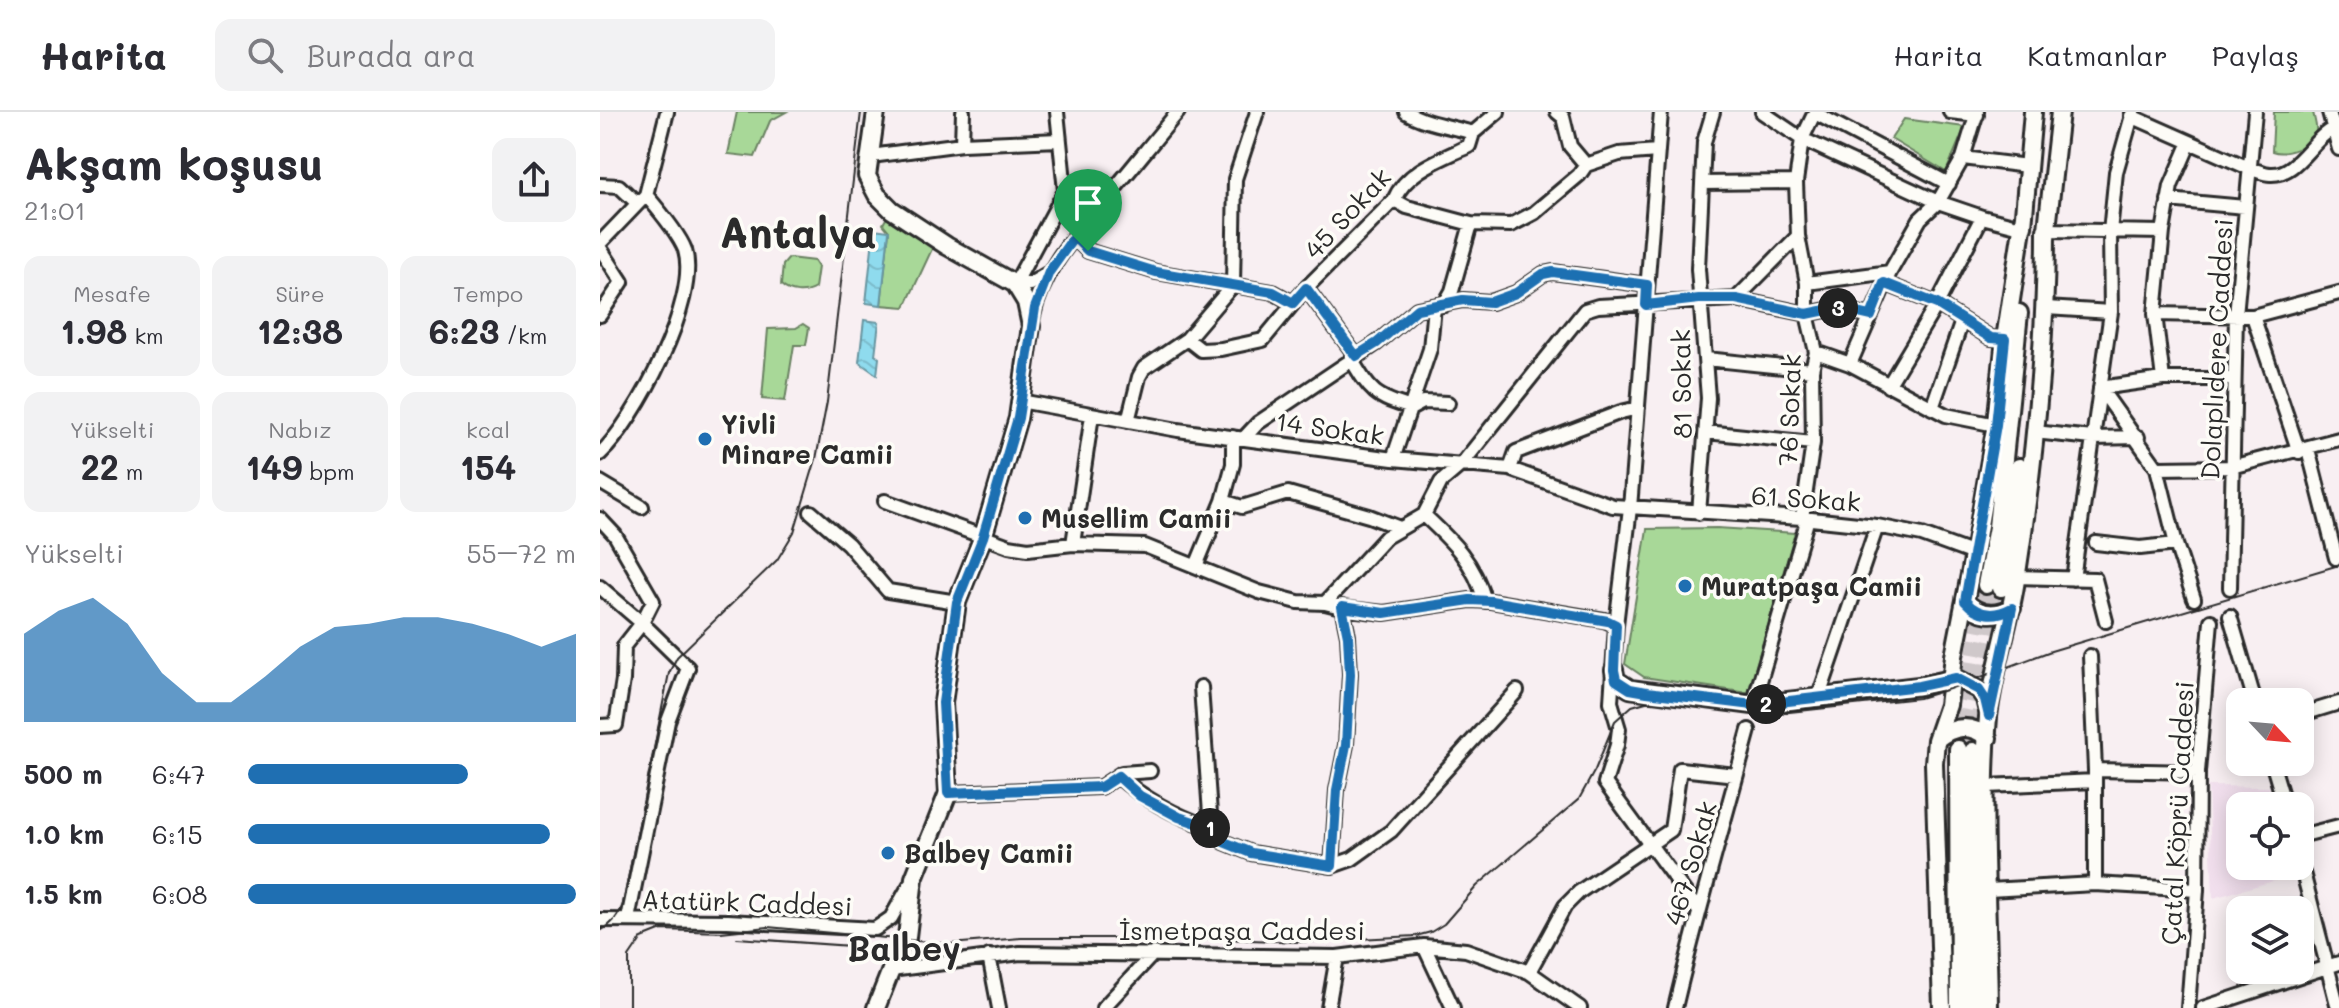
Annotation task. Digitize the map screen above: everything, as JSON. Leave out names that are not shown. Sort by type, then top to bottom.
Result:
[{"type":"main road","points":[[876,112],[867,176],[877,195],[892,210],[947,246],[1015,284],[1026,302],[1031,326],[1020,401],[983,537],[957,602],[943,703],[948,793],[914,878],[906,945],[891,970],[876,1008]]},
{"type":"main road","points":[[1942,1008],[1934,763],[1936,740],[1948,705],[1950,679],[1996,425],[2033,112]]},
{"type":"main road","points":[[2022,221],[2019,314],[1993,587],[2016,496],[2060,112]]},
{"type":"main road","points":[[1989,1008],[1986,786],[1989,716],[2012,608],[2034,432],[2046,308],[2046,230]]},
{"type":"main road","points":[[1965,601],[1985,614],[2003,613],[2012,608]]},
{"type":"main road","points":[[1919,686],[1941,672],[1954,656]]},
{"type":"main road","points":[[1614,670],[1616,680],[1630,689],[1753,705],[1919,686],[1950,679],[1966,681],[1979,690],[1989,716]]},
{"type":"main road","points":[[1936,740],[1947,731],[1964,727],[1981,732],[1988,738]]},
{"type":"main road","points":[[1959,1008],[1965,750],[1974,1008]]},
{"type":"street","points":[[600,315],[622,282],[600,245],[642,199],[667,112]]},
{"type":"street","points":[[962,144],[963,112]]},
{"type":"street","points":[[1049,272],[1030,284],[1015,284],[1065,191],[1057,112]]},
{"type":"street","points":[[1031,326],[1049,272],[1074,237],[1178,112]]},
{"type":"street","points":[[1128,421],[1144,368],[1187,339],[1233,285],[1235,179],[1257,112]]},
{"type":"street","points":[[1406,112],[1421,121],[1473,133]]},
{"type":"street","name":"45 Sokak","points":[[1187,339],[1201,350],[1263,340],[1306,288],[1394,200],[1400,187],[1418,172],[1469,146],[1473,133],[1498,112]]},
{"type":"street","points":[[1661,112],[1630,508],[1616,625],[1611,702],[1619,729],[1605,783],[1698,910]]},
{"type":"street","name":"81 Sokak","points":[[1699,513],[1708,398],[1698,269],[1704,142],[1713,112]]},
{"type":"street","points":[[1762,112],[1802,139],[1938,202],[1982,217],[2022,221]]},
{"type":"street","points":[[1850,364],[1887,278],[1920,219],[1938,202],[1963,158],[1977,114],[1950,112]]},
{"type":"street","name":"Dolaplıdere Caddesi","points":[[2230,588],[2236,315],[2255,112]]},
{"type":"street","points":[[2329,112],[2336,127],[2339,149]]},
{"type":"street","points":[[1815,113],[1949,184]]},
{"type":"street","name":"76 Sokak","points":[[1753,705],[1806,525],[1802,518],[1813,443],[1812,370],[1816,352],[1807,314],[1807,283],[1798,236],[1796,182],[1802,139],[1815,113]]},
{"type":"street","points":[[1563,114],[1570,146],[1586,165]]},
{"type":"street","points":[[2073,579],[2111,312],[2110,232],[2116,172],[2132,114],[2251,169],[2271,175],[2289,170],[2336,127]]},
{"type":"street","points":[[871,156],[962,144],[1059,140]]},
{"type":"street","points":[[2163,379],[2155,314],[2163,232],[2171,186],[2190,142]]},
{"type":"street","points":[[1394,200],[1407,207],[1471,224],[1511,225],[1534,213],[1579,175],[1586,165],[1619,154],[1657,151]]},
{"type":"street","points":[[1963,158],[2027,166]]},
{"type":"street","points":[[1702,183],[1796,182]]},
{"type":"street","points":[[600,185],[619,186],[642,199],[685,250],[687,274],[680,315],[629,421],[600,454]]},
{"type":"street","points":[[2168,200],[2245,207]]},
{"type":"street","points":[[1888,386],[1937,304],[1982,217]]},
{"type":"street","points":[[1393,459],[1430,349],[1439,306],[1452,291],[1471,224]]},
{"type":"street","points":[[2046,230],[2163,232]]},
{"type":"street","points":[[1736,299],[1798,236]]},
{"type":"street","points":[[1074,237],[1088,251],[1156,272],[1273,292],[1293,303]]},
{"type":"street","points":[[1196,566],[1223,501],[1238,437],[1394,329],[1417,309],[1463,300],[1491,302],[1516,293],[1543,274],[1553,272],[1647,285]]},
{"type":"street","points":[[1807,283],[1887,278],[1937,304],[1991,338],[2005,339]]},
{"type":"street","points":[[1306,288],[1354,357],[1369,388],[1384,400],[1412,408],[1423,402],[1448,403]]},
{"type":"street","points":[[2155,314],[2253,316],[2339,293]]},
{"type":"street","points":[[1325,603],[1386,537],[1424,515],[1441,482],[1461,465],[1585,310],[1598,306],[1736,299],[1807,314],[1836,308],[1871,316]]},
{"type":"street","points":[[2046,308],[2111,312]]},
{"type":"street","points":[[2253,316],[2304,450],[2336,558]]},
{"type":"street","points":[[1932,408],[1962,321]]},
{"type":"street","points":[[1816,352],[1850,364],[1946,415],[1996,425]]},
{"type":"street","points":[[1706,359],[1812,370]]},
{"type":"street","points":[[2100,388],[2163,379],[2234,379]]},
{"type":"street","points":[[2100,388],[2138,437],[2157,468],[2194,599]]},
{"type":"street","name":"14 Sokak","points":[[1020,401],[1128,421],[1393,459],[1510,469],[1613,506],[1630,508]]},
{"type":"street","points":[[1510,469],[1516,452],[1638,408]]},
{"type":"street","points":[[1073,544],[1092,415]]},
{"type":"street","points":[[1706,432],[1813,443]]},
{"type":"street","points":[[2034,432],[2093,438],[2138,437]]},
{"type":"street","points":[[2157,468],[2231,467],[2339,439]]},
{"type":"street","points":[[600,482],[642,507]]},
{"type":"street","points":[[1223,501],[1242,507],[1288,493],[1400,528]]},
{"type":"street","points":[[885,501],[1009,546],[1028,549],[1073,544],[1145,546],[1259,592],[1298,602],[1325,603],[1384,613],[1470,600],[1485,601],[1604,620],[1616,625]]},
{"type":"street","name":"61 Sokak","points":[[1630,508],[1802,518],[1877,526],[1922,535],[1974,554]]},
{"type":"street","points":[[811,512],[848,544],[888,591],[957,602]]},
{"type":"street","points":[[1424,515],[1479,577],[1485,601]]},
{"type":"street","points":[[600,519],[615,535],[653,601],[642,623],[624,646],[623,680],[616,725],[600,726]]},
{"type":"street","points":[[1818,699],[1877,526]]},
{"type":"street","points":[[2096,543],[2140,548],[2176,544]]},
{"type":"street","points":[[2016,577],[2095,579],[2106,621]]},
{"type":"street","points":[[600,587],[688,668],[668,721],[628,919]]},
{"type":"street","points":[[1332,866],[1337,790],[1346,745],[1350,674],[1348,636],[1342,607]]},
{"type":"street","points":[[2230,616],[2251,688]]},
{"type":"street","name":"Çatal Köprü Caddesi","points":[[2188,1008],[2197,890],[2198,772],[2211,621]]},
{"type":"street","points":[[2090,656],[2095,884]]},
{"type":"street","points":[[1201,687],[1214,832]]},
{"type":"street","points":[[1118,776],[1140,796],[1251,853],[1332,866],[1352,859],[1391,831],[1517,691]]},
{"type":"street","points":[[2314,711],[2339,703]]},
{"type":"street","name":"467 Sokak","points":[[1675,1008],[1698,910],[1749,730]]},
{"type":"street","points":[[1529,972],[1565,906],[1579,892],[1671,830],[1680,769],[1736,775]]},
{"type":"street","points":[[948,793],[1101,787],[1122,773],[1150,771]]},
{"type":"street","points":[[1986,786],[2095,776],[2198,772]]},
{"type":"street","points":[[2314,832],[2339,826]]},
{"type":"street","name":"Atatürk Caddesi","points":[[600,920],[728,921],[875,929],[891,918],[914,878]]},
{"type":"street","points":[[2305,880],[2338,1008]]},
{"type":"street","points":[[1988,890],[2095,884],[2197,890]]},
{"type":"street","points":[[1424,946],[1453,1008]]},
{"type":"street","name":"İsmetpaşa Caddesi","points":[[891,970],[1020,953],[1337,957],[1424,946],[1466,950],[1529,972],[1580,1008]]},
{"type":"street","points":[[1103,1008],[1154,953]]},
{"type":"street","points":[[989,956],[999,1008]]},
{"type":"street","points":[[1328,1008],[1337,957]]},
{"type":"street","points":[[2203,1008],[2339,963]]},
{"type":"shaded area","points":[[2208,786],[2269,787],[2271,792],[2226,792],[2226,880],[2277,880],[2213,898]]},
{"type":"green space","points":[[737,112],[786,112],[770,121],[755,157],[728,154]]},
{"type":"green space","points":[[2274,112],[2313,112],[2316,129],[2313,137],[2297,149],[2272,151]]},
{"type":"green space","points":[[1904,119],[1965,127],[1946,172],[1891,139]]},
{"type":"green space","points":[[887,217],[919,233],[933,247],[905,307],[881,305],[889,231],[883,224]]},
{"type":"green space","points":[[789,258],[814,261],[818,267],[815,288],[797,292],[781,285],[783,265]]},
{"type":"green space","points":[[803,324],[809,328],[806,345],[794,345],[785,401],[762,399],[768,329],[796,328]]},
{"type":"green space","points":[[1717,528],[1795,533],[1748,693],[1644,677],[1625,664],[1647,529]]},
{"type":"water","points":[[874,229],[889,231],[881,305],[866,303]]},
{"type":"water","points":[[864,320],[879,322],[875,355],[879,358],[877,375],[859,362]]},
{"type":"tunnel","points":[[1958,749],[1986,585]]},
{"type":"tunnel","points":[[1973,751],[2001,588]]},
{"type":"tram line","points":[[600,931],[614,920],[623,904],[669,673],[677,657],[777,560],[794,532],[816,459],[827,402],[861,112]]},
{"type":"tram line","points":[[629,1008],[629,957],[642,938],[662,930],[721,932],[768,927],[950,944],[1021,938],[1200,938],[1300,942],[1416,936],[1444,924],[1477,886],[1579,799],[1615,721],[1632,706],[1646,702],[1670,702],[1761,715],[1919,698],[2051,651],[2339,565]]},
{"type":"tram line","points":[[737,938],[936,952]]},
{"type":"place","name":"Yivli Minare Camii","points":[[705,439]]},
{"type":"place","name":"Musellim Camii","points":[[1025,518]]},
{"type":"place","name":"Muratpaşa Camii","points":[[1685,586]]},
{"type":"place","name":"Balbey Camii","points":[[888,853]]},
{"type":"district","name":"Antalya","points":[[798,231]]},
{"type":"district","name":"Balbey","points":[[904,947]]},
{"type":"route","points":[[1074,237],[1088,251],[1156,272],[1273,292],[1293,303],[1306,288],[1356,356],[1377,343],[1417,309],[1463,300],[1491,302],[1516,293],[1543,274],[1553,272],[1647,285],[1646,305],[1699,299],[1736,299],[1807,314],[1836,308],[1871,316],[1884,283],[1937,304],[1991,338],[2005,339],[1996,425],[1965,601],[1985,614],[2003,613],[2012,608],[1989,716],[1979,690],[1956,678],[1919,686],[1753,705],[1647,692],[1630,689],[1616,680],[1616,625],[1608,621],[1491,601],[1470,600],[1384,613],[1342,607],[1348,636],[1350,674],[1346,745],[1337,790],[1332,866],[1251,853],[1224,842],[1211,828],[1179,817],[1140,796],[1118,776],[1101,787],[948,793],[943,703],[957,602],[983,537],[1018,418],[1038,297],[1049,272],[1074,237]]}]
